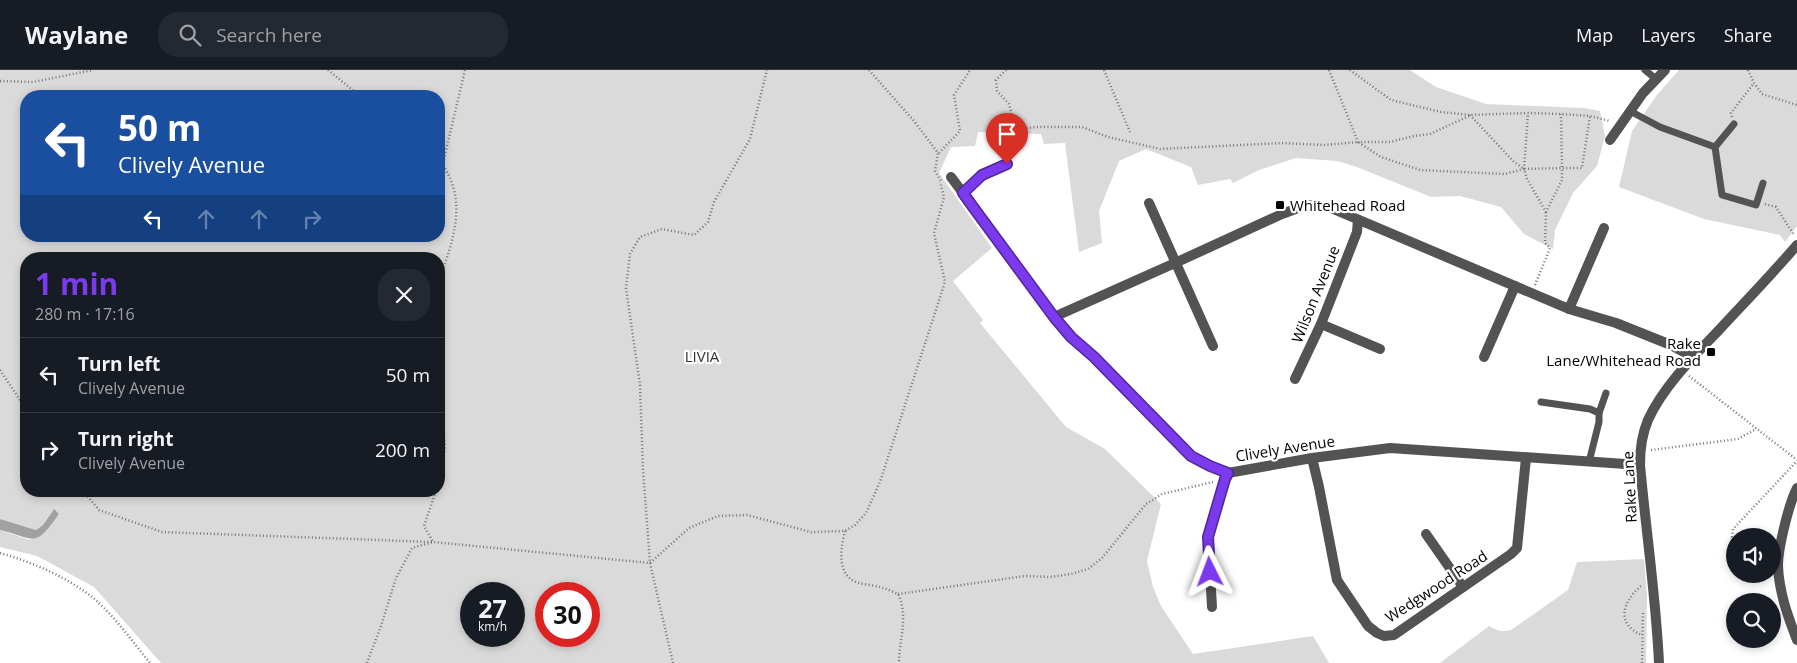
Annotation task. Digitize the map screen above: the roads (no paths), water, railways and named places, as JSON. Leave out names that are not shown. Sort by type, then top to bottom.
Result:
[{"type":"street","points":[[1610,140],[1643,92],[1664,70]]},
{"type":"street","points":[[963,193],[982,175],[1007,164]]},
{"type":"street","name":"Clively Avenue","points":[[951,177],[1054,317],[1071,337],[1094,357],[1191,456],[1227,476],[1312,458],[1390,448],[1640,465]]},
{"type":"street","points":[[1149,203],[1212,346]]},
{"type":"street","points":[[1054,317],[1282,214],[1306,205],[1331,208],[1569,309],[1616,323],[1671,345],[1693,357]]},
{"type":"street","name":"Wilson Avenue","points":[[1296,379],[1321,324],[1357,232],[1358,220]]},
{"type":"street","points":[[1569,309],[1604,228]]},
{"type":"street","name":"Rake Lane","points":[[1659,663],[1656,609],[1648,551],[1640,465],[1640,452],[1648,420],[1659,402],[1693,357],[1797,245]]},
{"type":"street","points":[[1484,357],[1515,286]]},
{"type":"street","points":[[1321,324],[1380,349]]},
{"type":"street","name":"Wedgwood Road","points":[[1312,458],[1337,580],[1368,626],[1384,636],[1394,635],[1517,548],[1526,458]]},
{"type":"street","points":[[1212,607],[1208,537],[1227,476]]},
{"type":"street","points":[[1797,488],[1786,521],[1778,565],[1785,605],[1797,640]]},
{"type":"street","points":[[1426,534],[1464,587]]},
{"type":"lane","points":[[1645,70],[1656,79]]},
{"type":"lane","points":[[1630,111],[1660,127],[1715,147]]},
{"type":"lane","points":[[1734,124],[1715,147],[1722,195],[1756,205],[1763,182]]},
{"type":"lane","points":[[1589,462],[1599,422],[1599,414],[1606,393]]},
{"type":"lane","points":[[1541,402],[1590,409],[1599,414]]},
{"type":"place","name":"Whitehead Road","points":[[1280,205]]},
{"type":"place","name":"Rake Lane/Whitehead Road","points":[[1711,352]]},
{"type":"park label","name":"LIVIA","points":[[702,356]]}]
